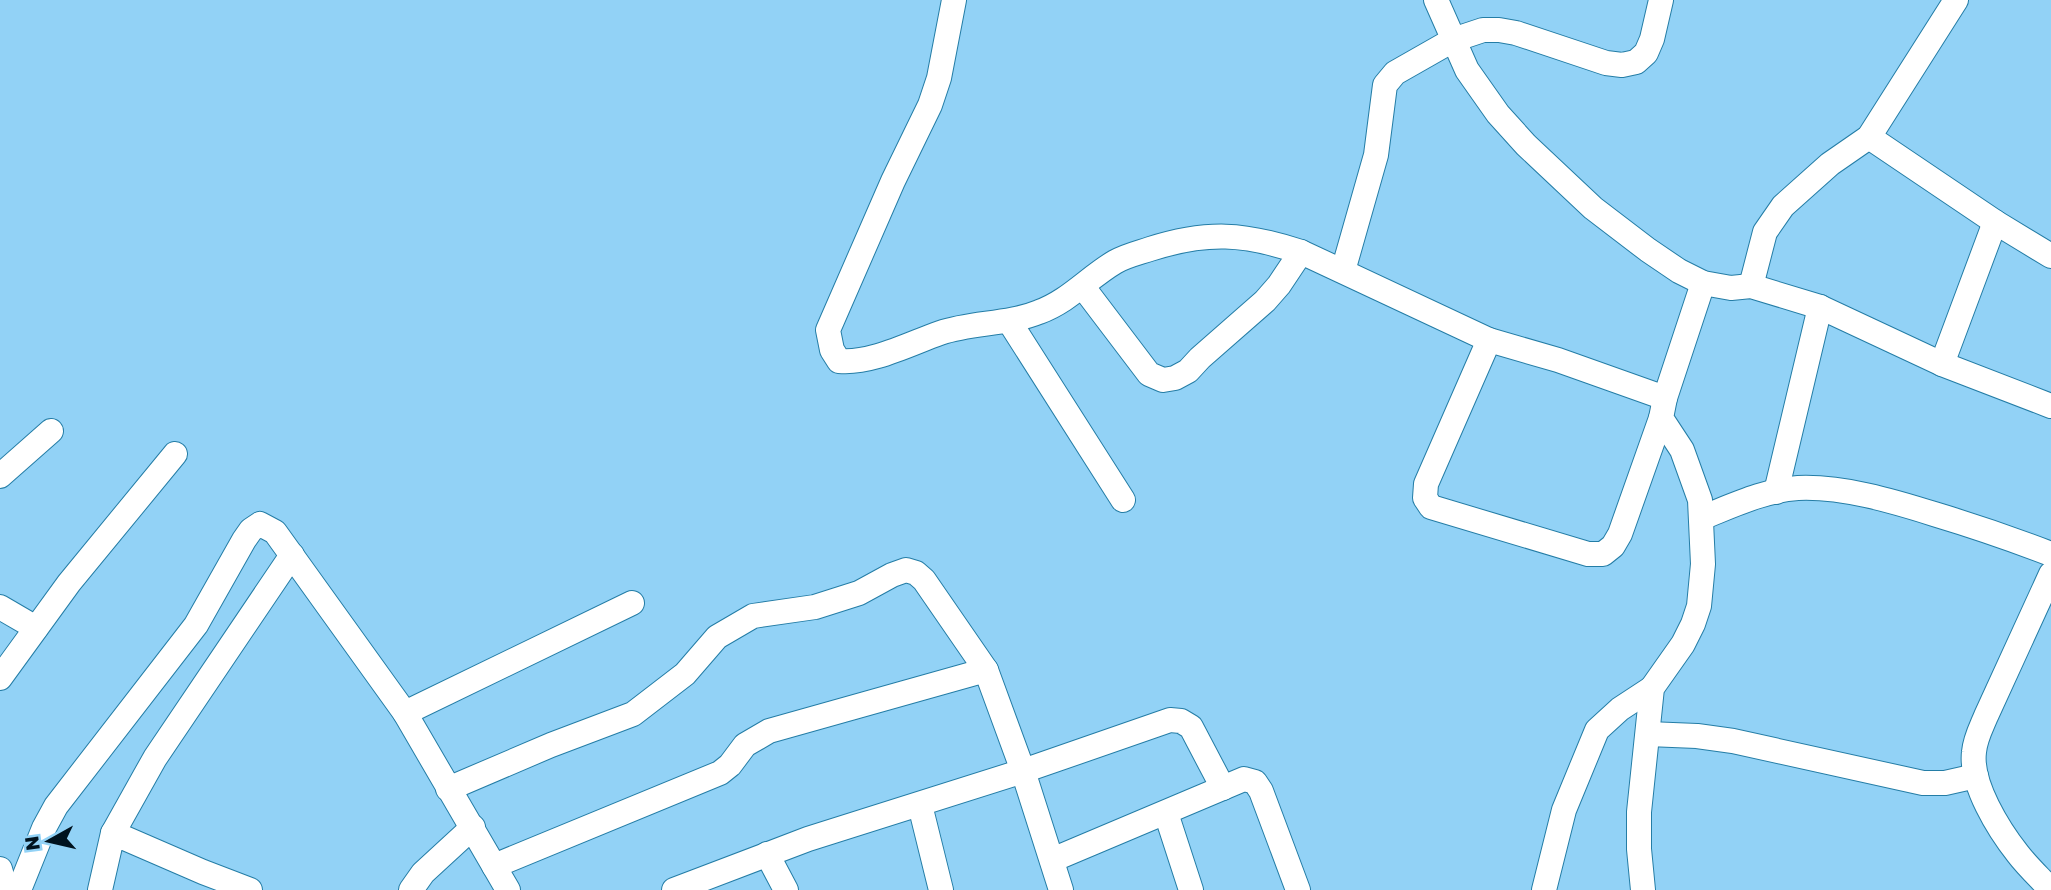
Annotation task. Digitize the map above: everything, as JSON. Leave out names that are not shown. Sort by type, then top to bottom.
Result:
[{"type":"street","points":[[954,0],[939,78],[930,105],[893,181],[828,330],[832,351],[839,361],[871,359],[965,325],[1009,321],[1039,312],[1083,287],[1116,261],[1167,244],[1189,239],[1246,237],[1301,252],[1489,340],[1558,360],[1663,408],[1700,500],[1703,565],[1699,606],[1683,644],[1652,688],[1620,709],[1597,730],[1564,810],[1544,890]]},
{"type":"street","points":[[1436,0],[1467,71],[1498,114],[1534,153],[1593,208],[1679,271],[1703,283],[1731,288],[1751,286],[1820,307],[1942,364],[2051,406]]},
{"type":"street","points":[[1343,271],[1376,155],[1385,85],[1395,73],[1453,40],[1483,30],[1516,33],[1606,63],[1622,65],[1636,62],[1646,53],[1652,39],[1661,0]]},
{"type":"street","points":[[1751,286],[1765,232],[1783,206],[1821,171],[1869,137],[1949,3]]},
{"type":"street","points":[[1869,137],[1995,222],[2051,256]]},
{"type":"street","points":[[1942,364],[1995,222]]},
{"type":"street","points":[[1083,287],[1149,374],[1163,380],[1175,378],[1188,371],[1265,301],[1301,252]]},
{"type":"street","points":[[1489,340],[1426,484],[1425,498],[1431,507],[1588,554],[1603,554],[1613,546],[1620,534],[1703,283]]},
{"type":"street","points":[[1776,492],[1820,307]]},
{"type":"street","points":[[1009,321],[1123,500]]},
{"type":"street","points":[[0,476],[51,431]]},
{"type":"street","points":[[0,678],[69,583],[175,454]]},
{"type":"street","points":[[1701,519],[1738,503],[1776,492],[1798,488],[1832,491],[1890,500],[2000,534],[2051,554]]},
{"type":"street","points":[[19,890],[44,828],[56,806],[196,625],[251,530],[260,524],[275,531],[405,713],[508,890]]},
{"type":"street","points":[[100,890],[113,833],[155,758],[292,555]]},
{"type":"street","points":[[448,789],[551,744],[633,714],[685,674],[717,637],[753,616],[815,607],[859,593],[906,570],[925,580],[986,670],[1023,771],[1061,890]]},
{"type":"street","points":[[2051,574],[1978,735],[1973,754],[1976,776],[1988,809],[2017,854],[2051,890]]},
{"type":"street","points":[[405,713],[632,603]]},
{"type":"street","points":[[0,607],[36,628]]},
{"type":"street","points":[[494,866],[720,773],[730,765],[745,745],[769,731],[986,670]]},
{"type":"street","points":[[1643,890],[1639,812],[1652,688]]},
{"type":"street","points":[[674,890],[808,839],[920,805],[1170,720],[1191,727],[1223,788]]},
{"type":"street","points":[[1648,734],[1733,741],[1923,783],[1945,783],[1976,776]]},
{"type":"street","points":[[1052,860],[1244,779],[1255,782],[1261,791],[1298,890]]},
{"type":"street","points":[[920,805],[941,890]]},
{"type":"street","points":[[1166,813],[1191,890]]},
{"type":"street","points":[[411,890],[423,873],[473,827]]},
{"type":"street","points":[[113,833],[200,881],[250,890]]},
{"type":"street","points":[[767,854],[786,890]]},
{"type":"street","points":[[0,869],[6,890]]}]
